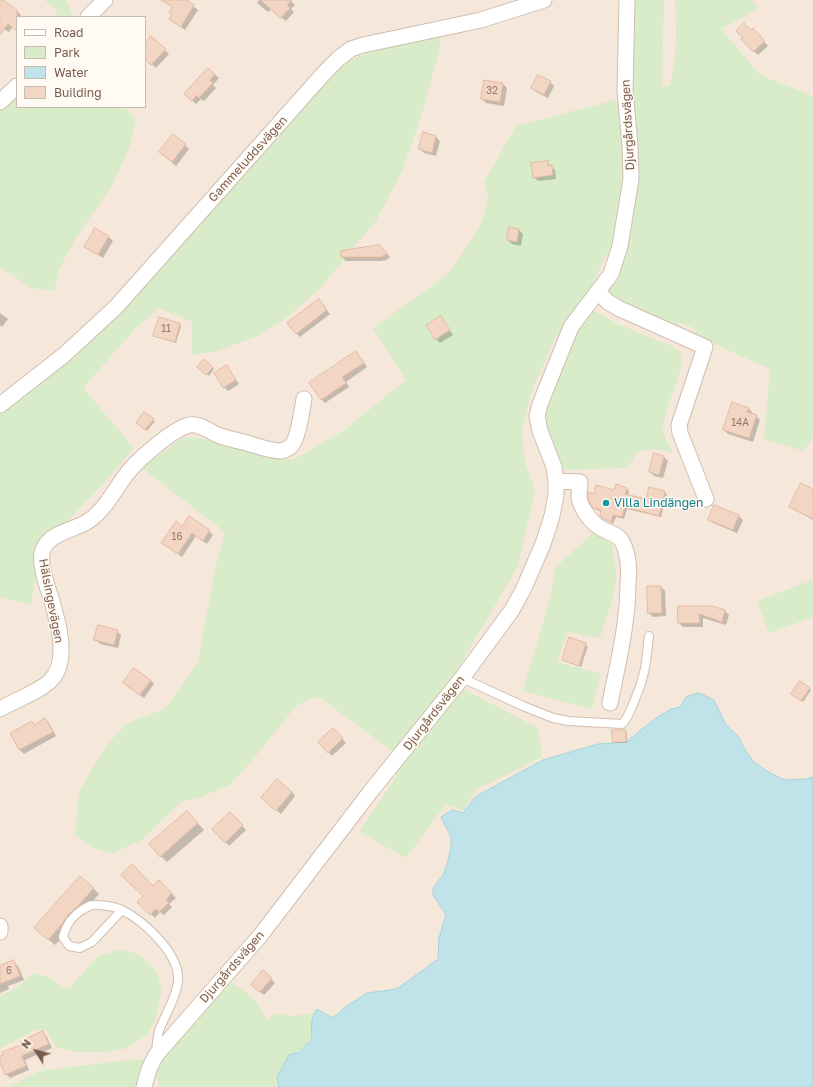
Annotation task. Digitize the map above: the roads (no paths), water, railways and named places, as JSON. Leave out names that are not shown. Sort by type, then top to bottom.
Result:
[{"type":"street","points":[[89,16],[105,0]]},
{"type":"street","name":"Gammeluddsvägen","points":[[0,405],[64,356],[116,307],[325,72],[351,49],[375,42],[481,20],[544,0]]},
{"type":"street","name":"Djurgårdsvägen","points":[[144,1087],[149,1070],[156,1055],[260,936],[371,791],[462,678],[512,610],[526,584],[543,544],[552,516],[556,495],[554,467],[540,432],[538,416],[540,404],[571,327],[611,274],[616,261],[631,179],[630,145],[625,91],[627,0]]},
{"type":"street","points":[[0,102],[16,87]]},
{"type":"street","points":[[598,292],[608,302],[620,309],[705,347],[679,424],[680,433],[706,499]]},
{"type":"street","name":"Hälsingevägen","points":[[0,709],[50,681],[61,660],[60,641],[55,611],[42,564],[42,553],[48,541],[94,517],[140,459],[176,432],[190,425],[204,428],[219,436],[283,451],[290,447],[294,442],[304,399]]},
{"type":"street","points":[[556,481],[580,482],[579,497],[581,505],[588,516],[598,526],[619,536],[626,551],[629,568],[624,634],[610,703]]},
{"type":"street","points":[[0,926],[0,932]]},
{"type":"lane","points":[[462,678],[553,718],[568,721],[622,724],[625,723],[629,714],[643,676],[649,636]]},
{"type":"lane","points":[[122,910],[92,942],[80,948],[69,946],[64,937],[65,927],[75,914],[90,905],[105,906],[122,910],[145,926],[169,952],[175,964],[178,977],[174,995],[159,1031],[156,1055]]},
{"type":"water","points":[[699,693],[714,700],[726,725],[738,736],[745,750],[755,763],[770,773],[785,780],[813,777],[813,1087],[279,1087],[277,1077],[289,1055],[299,1052],[311,1040],[312,1020],[317,1009],[333,1018],[347,1006],[367,993],[397,989],[438,959],[439,938],[446,915],[433,895],[433,888],[443,875],[451,847],[451,837],[441,817],[452,810],[463,813],[474,798],[543,760],[598,744],[626,742],[656,718],[671,709],[680,707],[686,697]]},
{"type":"place","name":"Villa Lindängen","points":[[606,503]]}]
